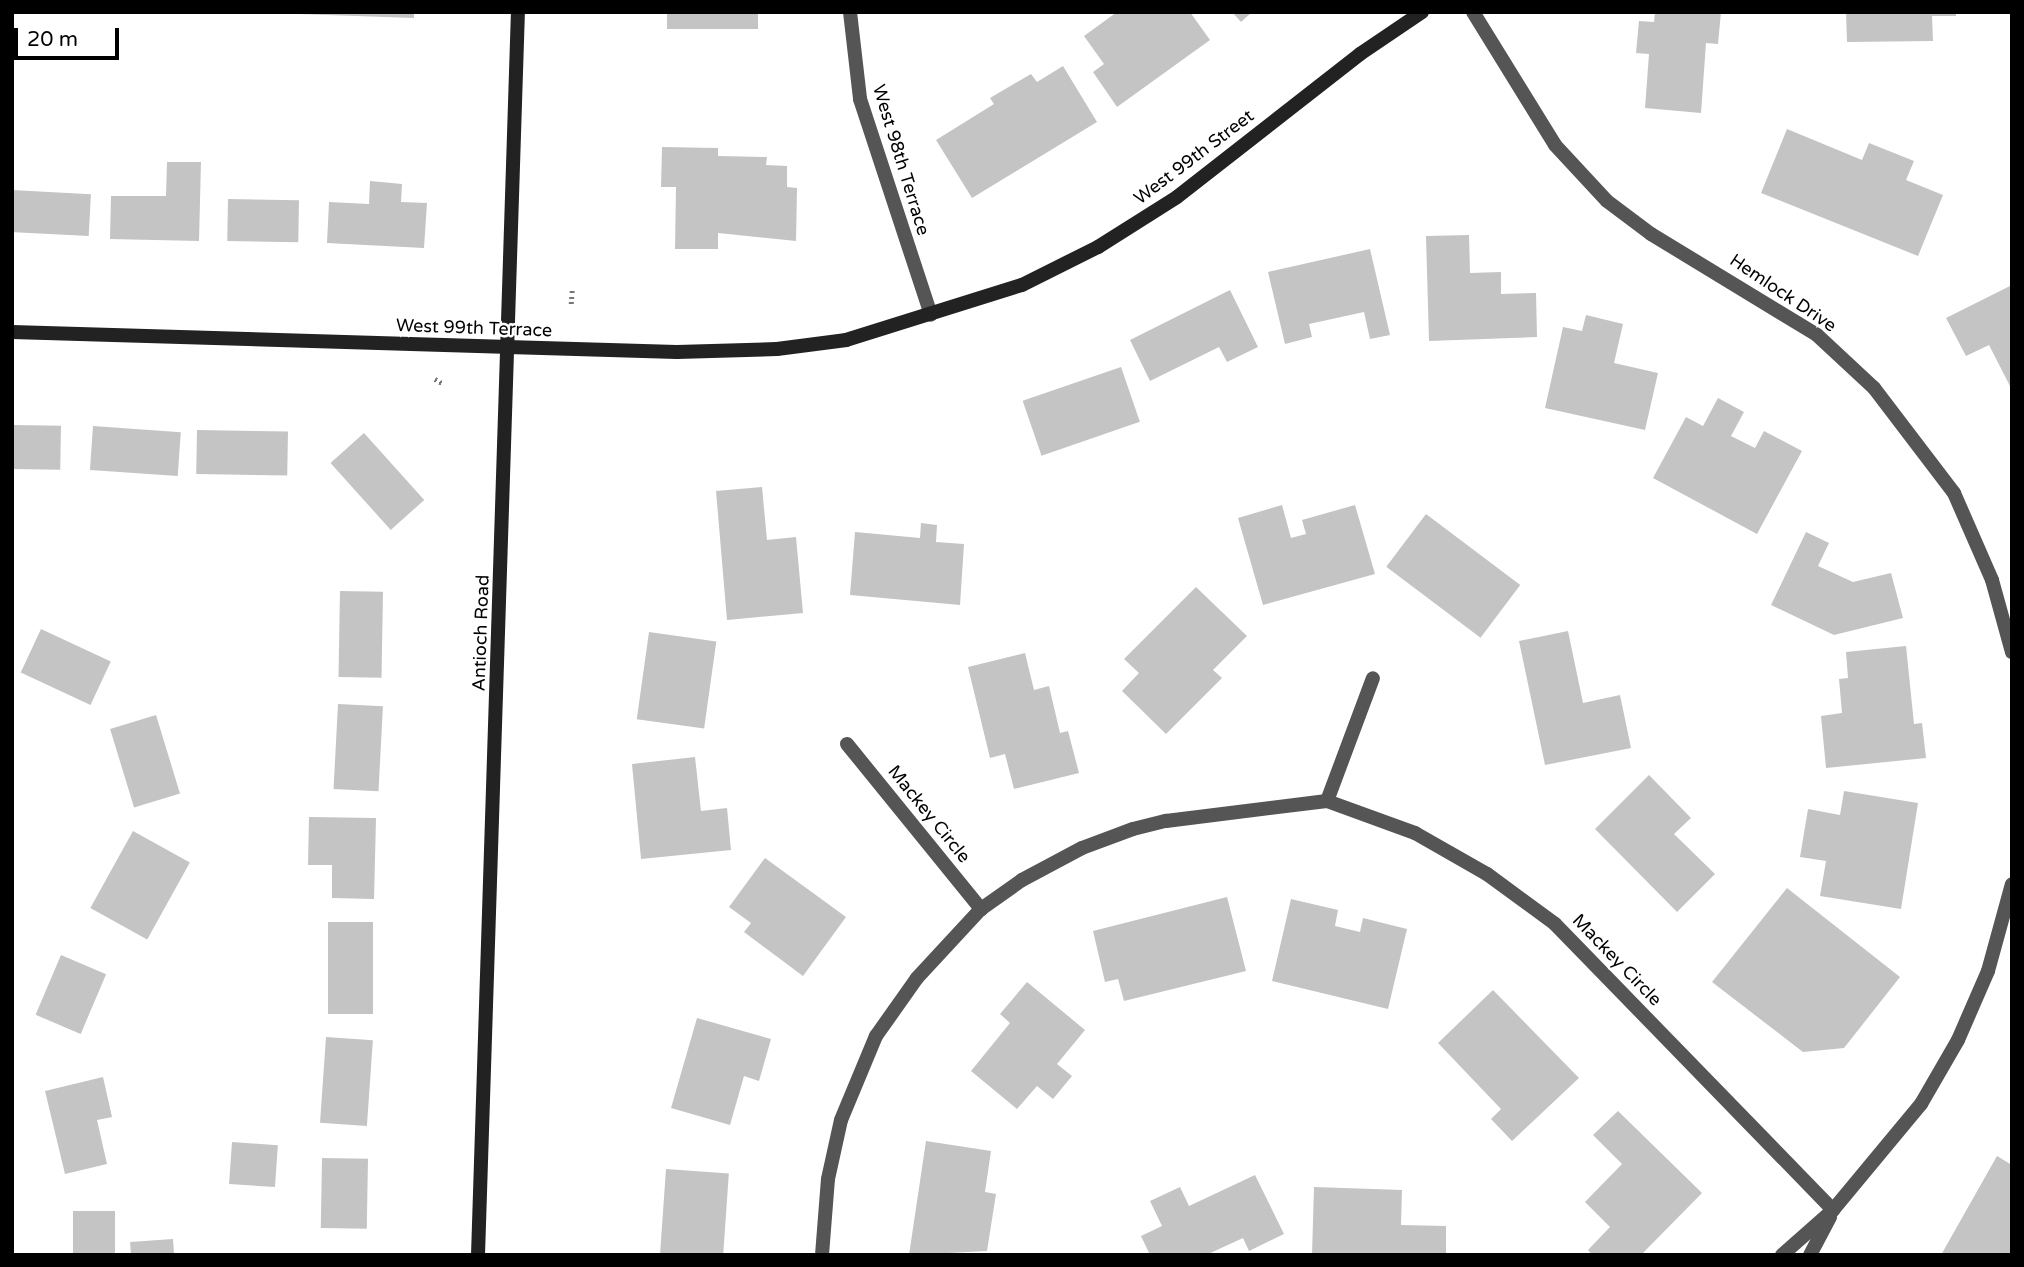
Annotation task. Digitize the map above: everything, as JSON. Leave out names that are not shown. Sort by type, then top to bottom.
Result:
[{"type":"street","name":"Antioch Road","points":[[478,1255],[510,349],[518,12]]},
{"type":"street","name":"West 98th Terrace","points":[[850,12],[860,99],[931,315]]},
{"type":"street","name":"West 99th Street","points":[[931,315],[1022,285],[1098,247],[1177,197],[1360,54],[1422,12]]},
{"type":"street","name":"Hemlock Drive","points":[[1473,12],[1555,145],[1608,201],[1651,234],[1817,335],[1874,388],[1954,493],[1992,580],[2012,652]]},
{"type":"street","name":"West 99th Terrace","points":[[12,332],[510,349],[777,349],[846,340],[931,315]]},
{"type":"street","points":[[1327,801],[1373,678]]},
{"type":"street","name":"Mackey Circle","points":[[847,744],[981,909]]},
{"type":"street","name":"Mackey Circle","points":[[822,1255],[828,1180],[841,1120],[876,1036],[917,978],[981,909],[1022,880],[1082,848],[1133,830],[1166,821],[1327,801],[1415,834],[1487,874],[1555,924],[1833,1210]]},
{"type":"street","points":[[1782,1255],[1833,1210],[1921,1104],[1958,1040],[1988,971],[2008,919],[2012,884]]},
{"type":"street","points":[[1810,1255],[1833,1210]]},
{"type":"path","points":[[571,304],[572,289]]},
{"type":"path","points":[[435,379],[444,384]]},
{"type":"building","points":[[240,12],[414,12],[414,18]]},
{"type":"building","points":[[667,12],[758,12],[758,29],[667,29]]},
{"type":"building","points":[[1117,12],[1190,12],[1210,40],[1117,107],[1093,72],[1104,64],[1084,36]]},
{"type":"building","points":[[1232,12],[1252,12],[1241,22]]},
{"type":"building","points":[[1655,12],[1721,12],[1718,44],[1706,43],[1701,113],[1645,108],[1649,54],[1636,53],[1639,21],[1654,22]]},
{"type":"building","points":[[1846,12],[1956,12],[1956,16],[1932,16],[1933,41],[1847,42]]},
{"type":"building","points":[[1063,66],[1097,122],[972,198],[936,140],[994,104],[990,98],[1031,74],[1037,82]]},
{"type":"building","points":[[1787,129],[1862,160],[1869,143],[1914,161],[1906,180],[1943,195],[1918,256],[1761,193]]},
{"type":"building","points":[[662,147],[718,148],[718,156],[767,157],[766,165],[787,166],[787,187],[797,188],[796,241],[718,233],[718,249],[675,249],[676,187],[661,187]]},
{"type":"building","points":[[167,162],[201,162],[199,241],[110,239],[111,196],[166,196]]},
{"type":"building","points":[[370,181],[402,184],[401,202],[427,203],[424,248],[327,243],[329,202],[369,204]]},
{"type":"building","points":[[12,190],[91,194],[89,236],[12,232]]},
{"type":"building","points":[[228,199],[299,200],[298,242],[227,241]]},
{"type":"building","points":[[1469,235],[1470,273],[1501,272],[1501,294],[1536,293],[1537,337],[1429,341],[1426,236]]},
{"type":"building","points":[[1370,249],[1390,335],[1370,339],[1364,312],[1309,324],[1312,337],[1285,344],[1268,272]]},
{"type":"building","points":[[2012,285],[2012,390],[1989,345],[1966,356],[1946,318]]},
{"type":"building","points":[[1230,290],[1258,347],[1227,362],[1219,347],[1150,381],[1130,340]]},
{"type":"building","points":[[1586,315],[1623,324],[1614,363],[1658,373],[1645,430],[1545,408],[1563,327],[1582,331]]},
{"type":"building","points":[[1121,367],[1140,422],[1042,456],[1023,401]]},
{"type":"building","points":[[1718,398],[1744,412],[1731,436],[1755,448],[1764,431],[1802,451],[1757,534],[1653,478],[1686,417],[1703,426]]},
{"type":"building","points":[[12,425],[61,426],[60,470],[12,469]]},
{"type":"building","points":[[93,426],[181,432],[178,476],[90,470]]},
{"type":"building","points":[[197,430],[288,432],[287,476],[196,474]]},
{"type":"building","points":[[364,433],[424,500],[391,530],[331,463]]},
{"type":"building","points":[[762,487],[767,540],[796,537],[803,613],[727,620],[716,491]]},
{"type":"building","points":[[1282,505],[1291,538],[1306,534],[1302,520],[1355,505],[1375,574],[1263,605],[1238,518]]},
{"type":"building","points":[[1426,514],[1520,585],[1481,638],[1386,567]]},
{"type":"building","points":[[921,523],[937,525],[936,542],[964,544],[960,605],[850,595],[855,532],[920,538]]},
{"type":"building","points":[[1806,532],[1829,543],[1818,566],[1853,582],[1891,573],[1903,618],[1834,635],[1771,605]]},
{"type":"building","points":[[1196,587],[1247,636],[1213,670],[1222,678],[1166,734],[1122,691],[1139,673],[1124,659]]},
{"type":"building","points":[[340,591],[383,592],[381,678],[338,677]]},
{"type":"building","points":[[41,629],[111,662],[91,705],[21,673]]},
{"type":"building","points":[[1568,631],[1583,703],[1620,695],[1631,748],[1545,765],[1519,641]]},
{"type":"building","points":[[649,632],[716,641],[704,729],[637,719]]},
{"type":"building","points":[[1906,646],[1914,724],[1922,723],[1926,758],[1826,768],[1821,716],[1842,713],[1839,679],[1848,678],[1846,652]]},
{"type":"building","points":[[1025,653],[1034,690],[1049,686],[1060,733],[1068,731],[1079,773],[1014,789],[1005,754],[990,758],[968,667]]},
{"type":"building","points":[[338,704],[383,706],[378,791],[334,789]]},
{"type":"building","points":[[156,715],[180,793],[134,807],[110,729]]},
{"type":"building","points":[[695,757],[701,811],[727,808],[731,850],[641,859],[632,764]]},
{"type":"building","points":[[1649,775],[1691,818],[1674,834],[1715,874],[1677,912],[1595,829]]},
{"type":"building","points":[[1844,791],[1918,803],[1901,909],[1820,896],[1826,861],[1800,857],[1808,809],[1840,815]]},
{"type":"building","points":[[309,817],[376,818],[374,899],[332,898],[332,865],[308,865]]},
{"type":"building","points":[[133,831],[190,863],[147,939],[90,908]]},
{"type":"building","points":[[765,858],[846,917],[803,976],[744,932],[751,923],[729,907]]},
{"type":"building","points":[[1787,888],[1900,977],[1844,1048],[1803,1052],[1712,982]]},
{"type":"building","points":[[1227,897],[1246,971],[1124,1001],[1118,979],[1105,982],[1093,931]]},
{"type":"building","points":[[1291,899],[1338,910],[1335,926],[1360,932],[1363,918],[1407,929],[1388,1009],[1272,981]]},
{"type":"building","points":[[328,922],[373,922],[373,1014],[328,1014]]},
{"type":"building","points":[[61,955],[106,974],[81,1034],[36,1015]]},
{"type":"building","points":[[1027,982],[1085,1030],[1057,1064],[1072,1076],[1053,1099],[1037,1086],[1017,1109],[971,1071],[1010,1023],[1000,1014]]},
{"type":"building","points":[[1493,990],[1579,1078],[1512,1141],[1491,1119],[1501,1109],[1438,1043]]},
{"type":"building","points":[[697,1018],[771,1039],[759,1081],[744,1076],[730,1125],[671,1108]]},
{"type":"building","points":[[326,1037],[373,1040],[367,1126],[320,1123]]},
{"type":"building","points":[[103,1077],[112,1117],[97,1120],[107,1164],[65,1174],[45,1091]]},
{"type":"building","points":[[1618,1111],[1702,1193],[1641,1255],[1592,1255],[1588,1250],[1610,1227],[1585,1202],[1622,1164],[1593,1135]]},
{"type":"building","points":[[926,1141],[991,1151],[985,1192],[996,1194],[987,1251],[909,1255]]},
{"type":"building","points":[[232,1142],[278,1145],[275,1187],[229,1184]]},
{"type":"building","points":[[1997,1156],[2012,1165],[2012,1255],[1941,1255]]},
{"type":"building","points":[[322,1158],[368,1159],[367,1229],[321,1228]]},
{"type":"building","points":[[666,1169],[729,1173],[723,1255],[660,1255]]},
{"type":"building","points":[[1255,1175],[1284,1234],[1249,1251],[1243,1238],[1206,1255],[1150,1255],[1141,1236],[1162,1226],[1150,1201],[1180,1187],[1189,1206]]},
{"type":"building","points":[[1314,1187],[1402,1190],[1401,1225],[1446,1226],[1446,1255],[1312,1255]]},
{"type":"building","points":[[73,1211],[115,1211],[115,1255],[73,1255]]},
{"type":"building","points":[[173,1239],[174,1255],[131,1255],[130,1242]]}]
